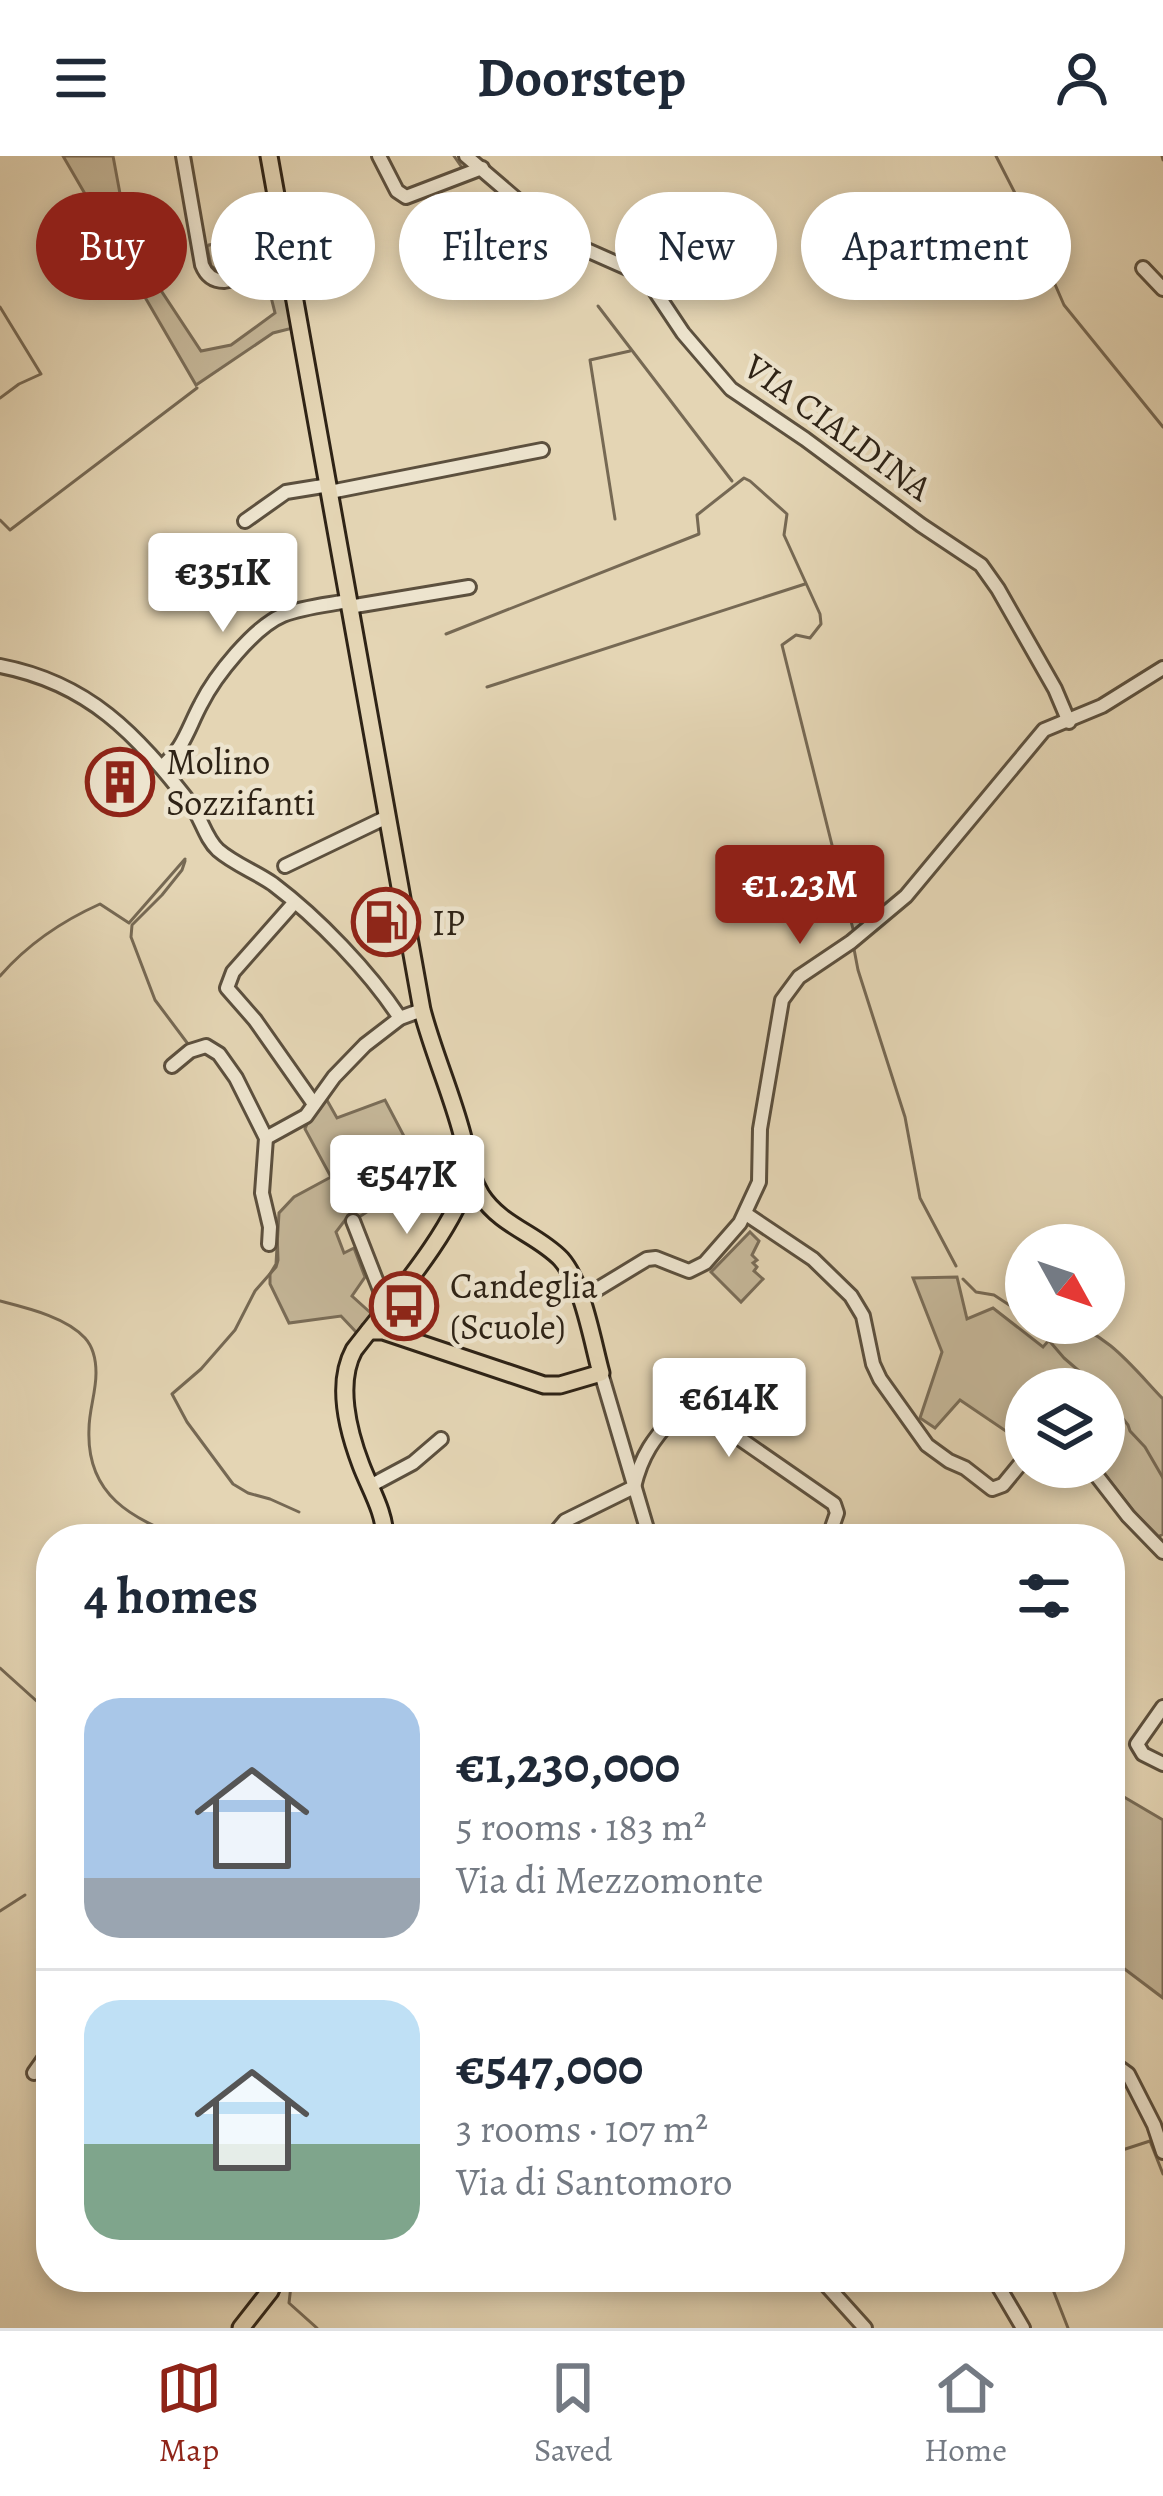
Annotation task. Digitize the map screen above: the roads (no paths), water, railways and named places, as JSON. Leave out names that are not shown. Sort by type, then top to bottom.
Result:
[{"type":"main road","points":[[269,156],[276,192]]},
{"type":"main road","points":[[296,300],[422,1010],[462,1135],[469,1174],[497,1214],[563,1261],[601,1373],[544,1385],[380,1322]]},
{"type":"main road","points":[[384,1524],[348,1420],[349,1360],[380,1322],[453,1211],[469,1174]]},
{"type":"main road","points":[[241,2328],[269,2292]]},
{"type":"street","points":[[183,156],[199,247],[211,276]]},
{"type":"street","points":[[379,156],[397,191],[406,197],[482,168]]},
{"type":"street","name":"VIA CIALDINA","points":[[466,156],[564,241],[641,274],[731,389],[981,565],[1045,671],[1069,722]]},
{"type":"street","points":[[1143,268],[1163,290]]},
{"type":"street","points":[[244,521],[286,492],[542,450]]},
{"type":"street","points":[[161,767],[182,748],[210,688],[275,619],[292,612],[469,587]]},
{"type":"street","points":[[0,666],[77,692],[125,730],[199,816],[214,846],[294,903],[363,968],[400,1018]]},
{"type":"street","points":[[580,1300],[651,1258],[685,1270],[698,1268],[746,1214],[759,1182],[760,1129],[786,992],[906,896],[1045,730],[1102,706],[1163,668]]},
{"type":"street","points":[[285,866],[387,818]]},
{"type":"street","points":[[294,903],[230,975],[227,988],[314,1104]]},
{"type":"street","points":[[266,1138],[299,1122],[347,1062],[400,1018],[422,1010]]},
{"type":"street","points":[[172,1066],[202,1046],[214,1050],[236,1078],[266,1138],[262,1193],[269,1244]]},
{"type":"street","points":[[746,1214],[801,1250],[851,1296],[862,1316],[880,1379],[934,1452],[992,1489],[1005,1484]]},
{"type":"street","points":[[353,1221],[380,1322]]},
{"type":"street","points":[[601,1373],[645,1524]]},
{"type":"street","points":[[634,1486],[646,1450],[683,1405],[690,1404],[834,1504],[834,1524]]},
{"type":"street","points":[[370,1486],[412,1463],[441,1439]]},
{"type":"street","points":[[562,1524],[634,1486]]},
{"type":"street","points":[[1106,1488],[1163,1552]]},
{"type":"street","points":[[1163,1707],[1137,1744],[1143,1754],[1163,1764]]},
{"type":"street","points":[[1125,2072],[1163,2152]]},
{"type":"street","points":[[832,2292],[865,2328]]},
{"type":"street","points":[[1002,2292],[1023,2328]]},
{"type":"waterway","points":[[454,156],[463,169]]},
{"type":"waterway","points":[[996,156],[1064,305],[1163,427]]},
{"type":"waterway","points":[[1162,156],[1163,160]]},
{"type":"waterway","points":[[598,306],[732,481]]},
{"type":"waterway","points":[[0,307],[41,374],[0,398]]},
{"type":"waterway","points":[[615,519],[590,360],[630,351]]},
{"type":"waterway","points":[[0,520],[10,530],[197,388]]},
{"type":"waterway","points":[[446,634],[699,534],[697,515],[744,478],[750,481],[787,514],[784,535],[820,614],[821,624],[810,638],[796,635],[782,645],[854,933]]},
{"type":"waterway","points":[[487,687],[805,584]]},
{"type":"waterway","points":[[0,976],[46,935],[100,904],[129,923],[185,859]]},
{"type":"waterway","points":[[185,861],[162,895],[132,925],[131,937],[155,1000],[188,1044]]},
{"type":"waterway","points":[[854,949],[905,1117],[920,1198],[956,1266]]},
{"type":"waterway","points":[[271,1203],[277,1230],[276,1267],[255,1291],[235,1330],[172,1394],[233,1484],[299,1512]]},
{"type":"waterway","points":[[963,1279],[976,1292],[1005,1302]]},
{"type":"waterway","points":[[0,1301],[57,1319],[88,1342],[96,1368],[89,1429],[95,1472],[116,1501],[151,1524]]},
{"type":"waterway","points":[[1052,1344],[1076,1368]]},
{"type":"waterway","points":[[1125,1421],[1163,1478]]},
{"type":"waterway","points":[[0,1668],[36,1700]]},
{"type":"waterway","points":[[0,1911],[25,1895]]},
{"type":"waterway","points":[[1125,2149],[1150,2141],[1163,2174]]},
{"type":"waterway","points":[[290,2292],[289,2303],[317,2328]]},
{"type":"waterway","points":[[1054,2292],[1068,2328]]},
{"type":"place","name":"Molino Sozzifanti","points":[[120,782]]},
{"type":"place","name":"IP","points":[[386,922]]},
{"type":"place","name":"Candeglia (Scuole)","points":[[404,1306]]}]
